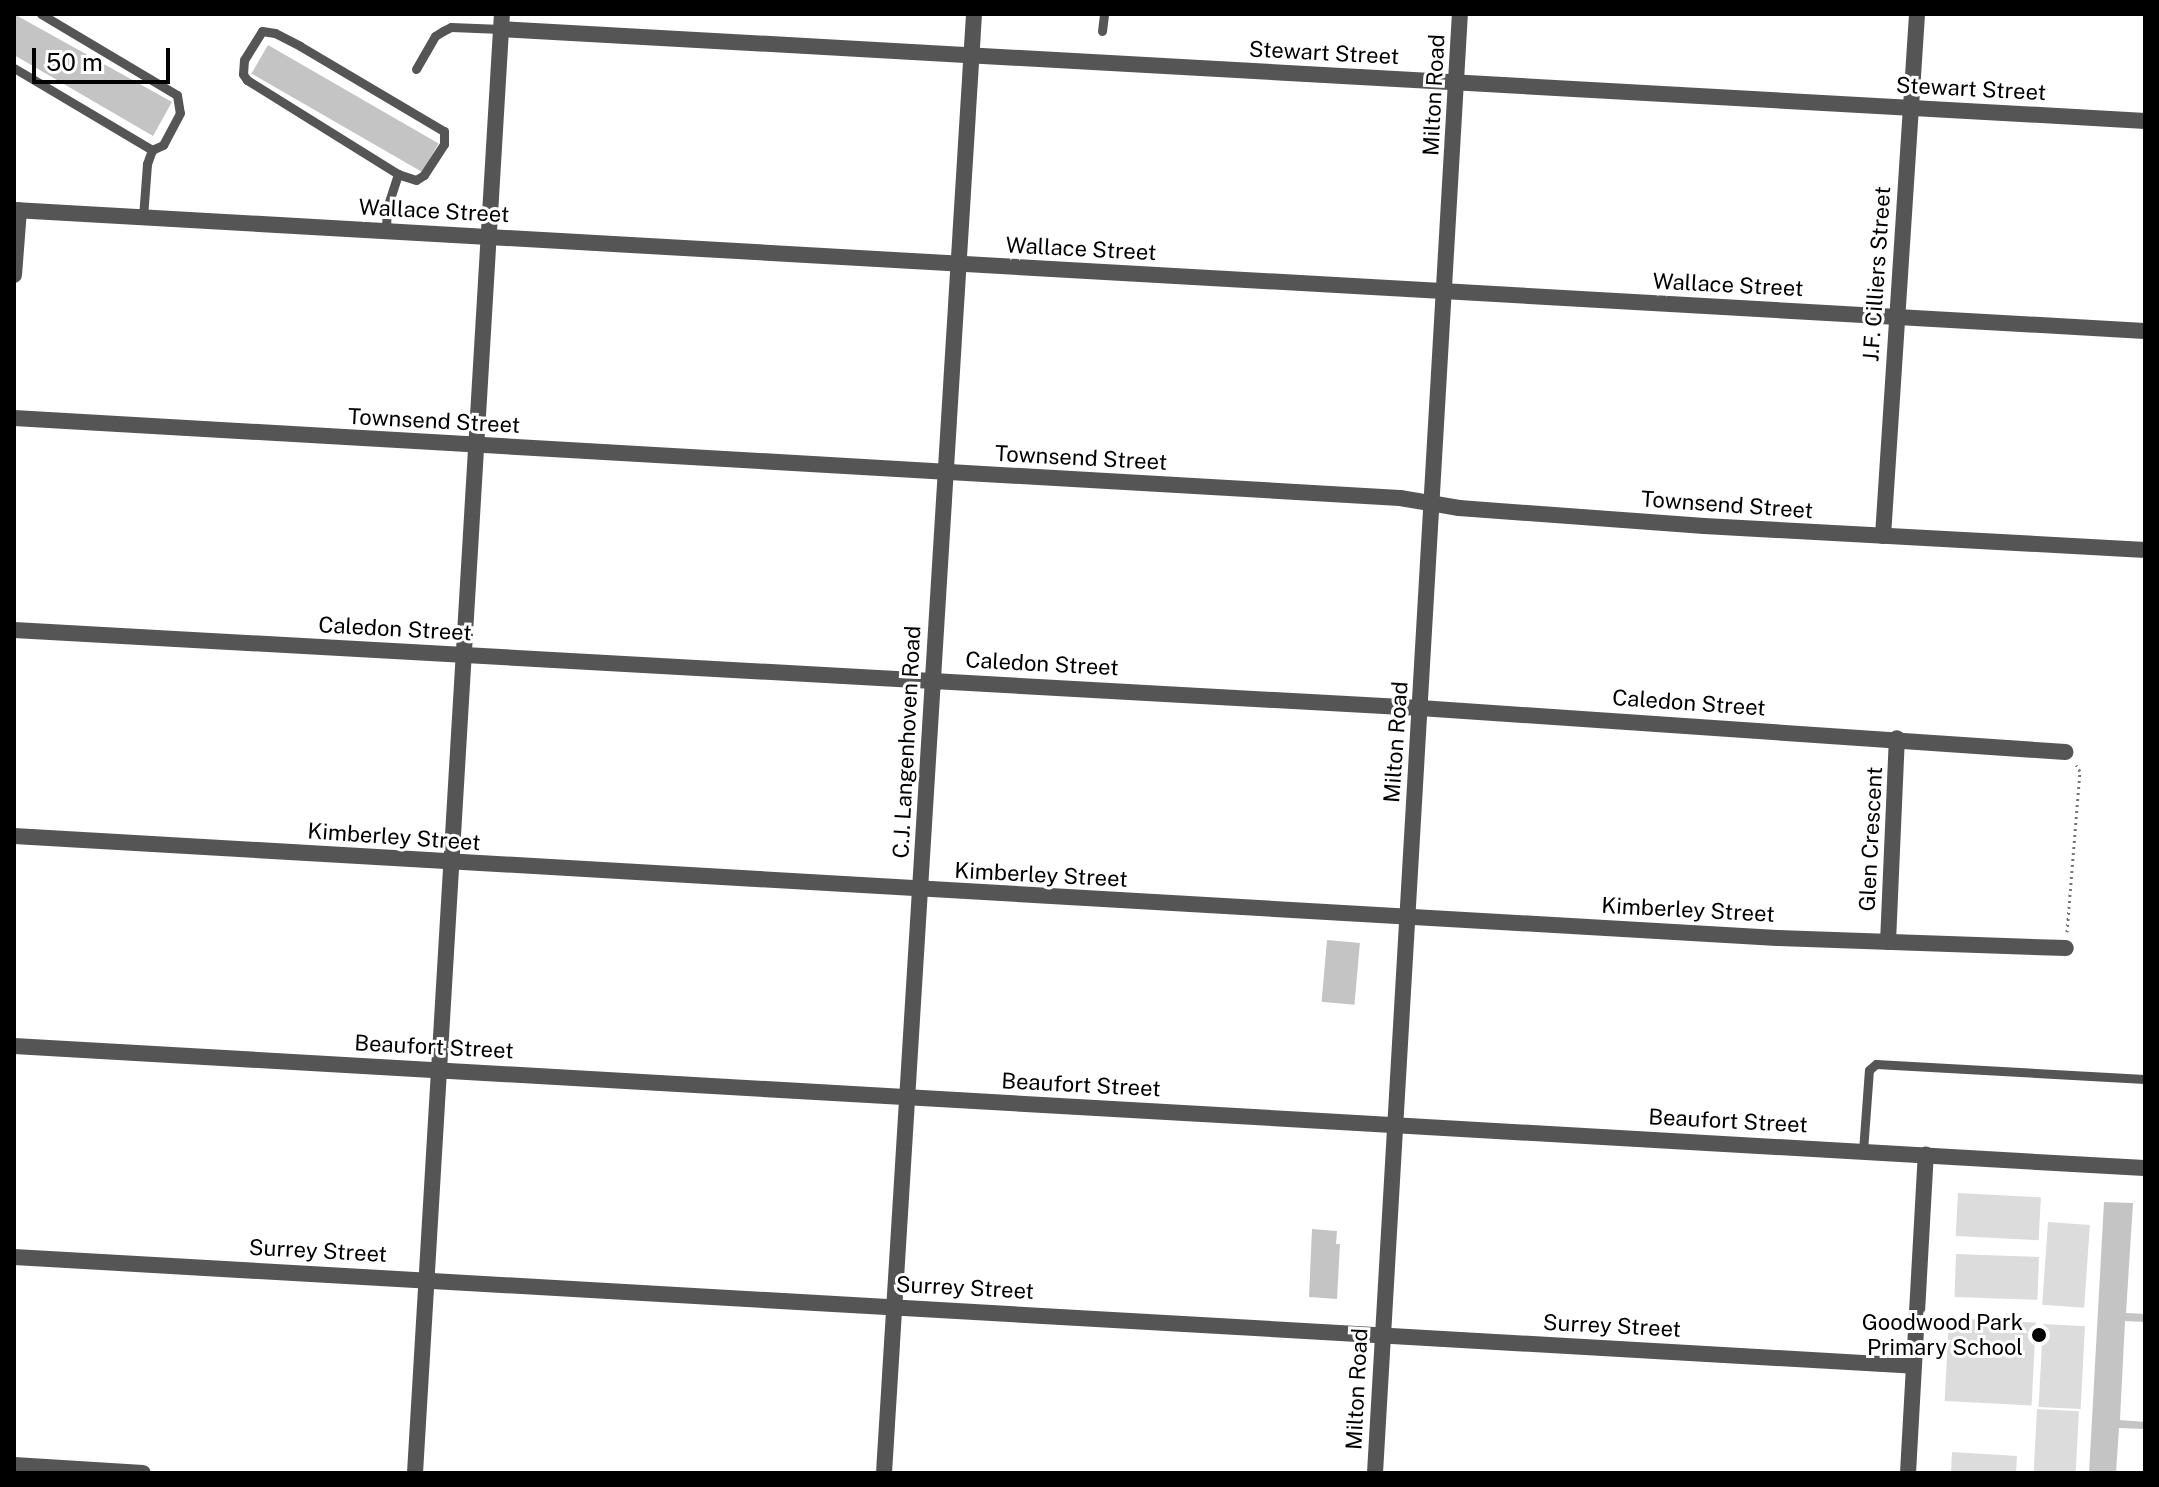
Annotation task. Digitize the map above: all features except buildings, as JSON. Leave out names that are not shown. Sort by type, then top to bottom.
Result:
[{"type":"street","name":"C.J. Langenhoven Road","points":[[884,1473],[893,1305],[910,1098],[974,14]]},
{"type":"street","name":"Milton Road","points":[[1375,1473],[1460,14]]},
{"type":"street","name":"J.F. Cilliers Street","points":[[1883,536],[1917,14]]},
{"type":"street","name":"Stewart Street","points":[[501,22],[971,55],[2145,121]]},
{"type":"street","points":[[415,1473],[501,22]]},
{"type":"street","points":[[14,275],[16,210]]},
{"type":"street","name":"Wallace Street","points":[[16,210],[2145,331]]},
{"type":"street","name":"Townsend Street","points":[[14,418],[1432,502],[1459,508],[1545,515],[2145,550]]},
{"type":"street","name":"Caledon Street","points":[[14,630],[933,679],[1897,738],[2066,752]]},
{"type":"street","name":"Glen Crescent","points":[[1888,942],[1897,738]]},
{"type":"street","name":"Kimberley Street","points":[[14,836],[920,890],[1888,942],[2066,948]]},
{"type":"street","name":"Beaufort Street","points":[[14,1046],[2145,1168]]},
{"type":"street","points":[[1908,1473],[1926,1155]]},
{"type":"street","name":"Surrey Street","points":[[14,1257],[893,1305],[1914,1366]]},
{"type":"street","points":[[14,1465],[143,1473]]},
{"type":"lane","points":[[41,14],[177,95],[180,113],[163,145],[152,150],[143,182],[143,217]]},
{"type":"lane","points":[[1102,31],[1104,14]]},
{"type":"lane","points":[[416,69],[435,36],[443,31],[451,27],[501,22]]},
{"type":"lane","points":[[262,31],[275,33],[444,131],[444,144],[424,175],[416,180],[398,174],[247,80],[243,74],[244,60],[257,35],[262,31]]},
{"type":"lane","points":[[14,68],[152,150]]},
{"type":"lane","points":[[386,231],[387,208],[398,174]]},
{"type":"lane","points":[[1863,1151],[1869,1070],[1876,1064],[2145,1079]]},
{"type":"path","points":[[2066,752],[2080,771],[2066,948]]},
{"type":"shaded area","points":[[1958,1193],[2041,1197],[2039,1240],[1956,1236]]},
{"type":"shaded area","points":[[2048,1222],[2090,1225],[2084,1308],[2042,1305]]},
{"type":"shaded area","points":[[1956,1254],[2039,1257],[2037,1300],[1954,1297]]},
{"type":"shaded area","points":[[1949,1318],[2036,1323],[2032,1405],[1945,1401]]},
{"type":"shaded area","points":[[2043,1324],[2085,1326],[2081,1409],[2039,1407]]},
{"type":"shaded area","points":[[2037,1409],[2079,1411],[2076,1473],[2034,1473]]},
{"type":"shaded area","points":[[1952,1452],[2017,1456],[2016,1473],[1951,1473]]},
{"type":"place","name":"Goodwood Park Primary School","points":[[2039,1335]]}]
